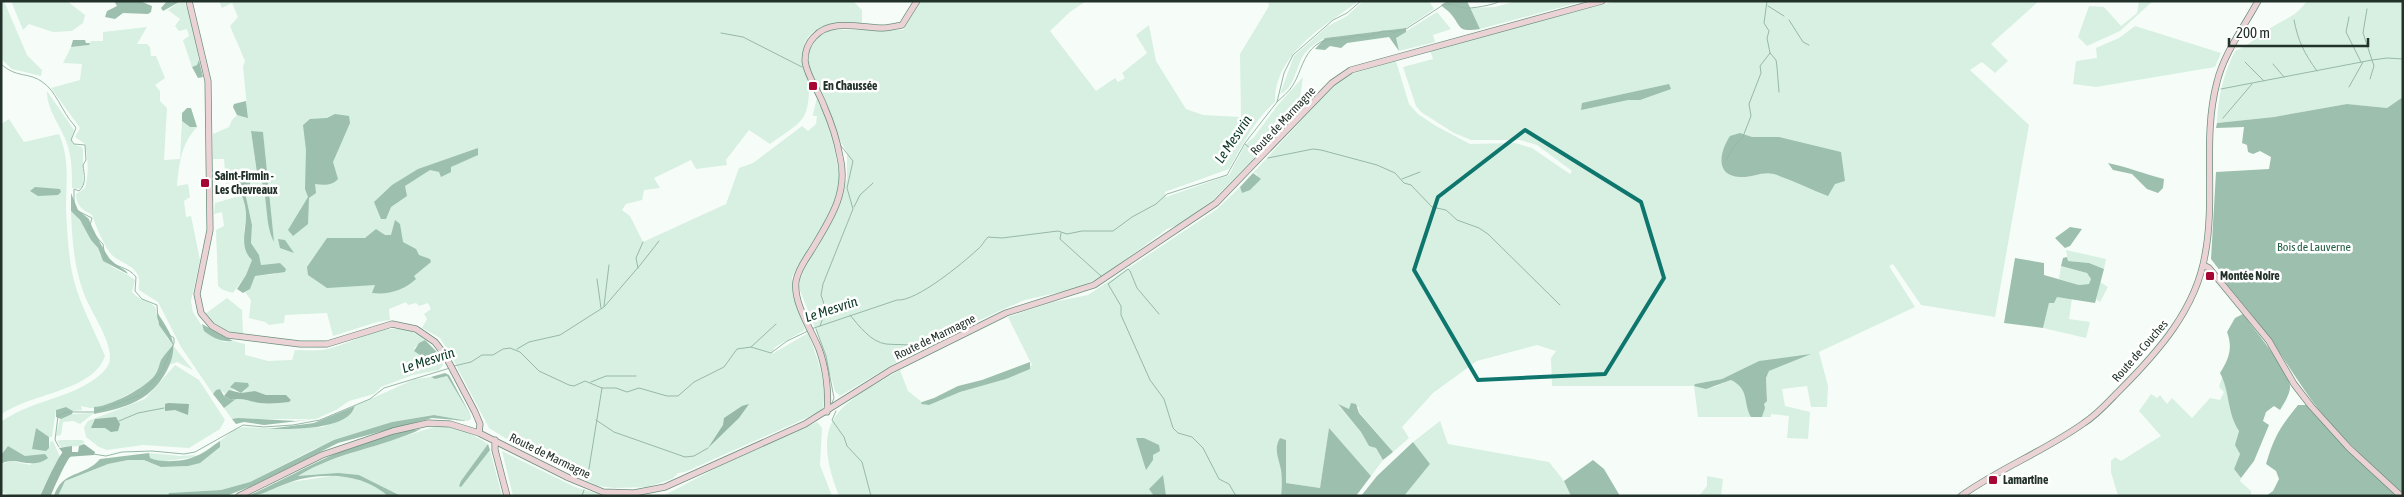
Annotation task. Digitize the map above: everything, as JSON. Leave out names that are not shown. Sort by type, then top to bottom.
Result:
[{"type":"main road","points":[[190,1],[208,81],[210,230],[197,302],[205,318],[220,332],[237,338],[300,344],[327,344],[384,326],[401,325],[423,333],[435,342],[451,368],[475,412],[479,433]]},
{"type":"main road","points":[[827,412],[828,394],[822,359],[796,290],[796,282],[802,264],[835,209],[841,192],[843,171],[824,106],[805,63],[808,47],[815,36],[828,28],[849,26],[884,28],[902,25],[917,1]]},
{"type":"main road","name":"Route de Marmagne","points":[[239,496],[322,454],[428,423],[457,425],[479,433],[582,485],[603,492],[634,493],[659,488],[687,478],[827,412],[891,370],[1006,313],[1051,298],[1082,291],[1113,274],[1216,203],[1332,83],[1350,70],[1602,1]]},
{"type":"main road","name":"Route de Couches","points":[[1961,496],[1982,481],[2083,424],[2104,406],[2172,331],[2186,308],[2203,265],[2207,240],[2210,124],[2215,90],[2223,65],[2258,1]]},
{"type":"main road","points":[[2203,265],[2209,268],[2269,341],[2294,384],[2311,406],[2349,448],[2401,496]]},
{"type":"main road","points":[[495,440],[495,450],[507,496]]},
{"type":"highlighted area","points":[[1525,130],[1641,202],[1664,278],[1605,374],[1478,380],[1414,270],[1438,197]]},
{"type":"shaded area","points":[[1,1],[4,1],[27,55],[42,70],[41,76],[12,69],[1,59]]},
{"type":"shaded area","points":[[11,1],[67,1],[85,15],[83,23],[72,31],[53,32],[29,24],[23,30]]},
{"type":"shaded area","points":[[184,1],[190,14],[199,60],[197,65],[192,67],[183,40],[189,36],[187,29],[179,31],[175,26],[180,19],[168,10]]},
{"type":"shaded area","points":[[219,1],[853,1],[862,10],[862,23],[830,25],[820,28],[807,39],[803,49],[803,62],[809,84],[809,97],[806,111],[799,123],[770,144],[749,130],[726,160],[727,165],[696,169],[691,160],[654,178],[660,188],[644,190],[642,200],[626,204],[622,210],[630,216],[643,242],[726,204],[739,168],[753,163],[802,126],[808,131],[816,124],[817,116],[813,116],[813,114],[817,98],[826,118],[835,151],[840,181],[832,209],[792,277],[793,290],[805,330],[775,347],[772,354],[808,333],[823,382],[824,401],[822,411],[685,472],[678,473],[672,479],[647,487],[614,488],[598,486],[523,449],[489,428],[440,338],[422,328],[427,319],[424,314],[431,309],[428,303],[419,306],[416,303],[408,305],[406,302],[389,309],[390,320],[377,322],[333,336],[327,313],[285,315],[284,323],[269,325],[265,322],[249,318],[251,300],[245,292],[250,289],[255,276],[275,274],[280,263],[261,265],[259,255],[251,243],[252,225],[246,197],[251,180],[260,177],[265,190],[268,211],[263,132],[251,132],[257,174],[226,184],[224,159],[213,159],[213,134],[229,127],[237,115],[248,117],[243,67],[245,61],[230,26],[238,17],[232,3],[222,8]]},
{"type":"shaded area","points":[[921,1],[1086,1],[1070,12],[1050,31],[1096,91],[1115,78],[1118,82],[1125,78],[1122,73],[1147,53],[1136,35],[1149,25],[1156,61],[1186,109],[1203,115],[1241,117],[1240,54],[1269,6],[1268,1],[1359,1],[1317,31],[1292,55],[1283,69],[1277,85],[1275,102],[1255,125],[1229,169],[1165,192],[1166,197],[1229,175],[1245,145],[1254,137],[1277,106],[1303,77],[1300,98],[1305,106],[1214,199],[1180,224],[1167,229],[1106,274],[1078,288],[1025,300],[1006,308],[920,348],[840,396],[835,391],[823,348],[799,288],[800,280],[808,261],[839,208],[847,179],[847,153],[838,137],[824,96],[808,65],[809,50],[819,36],[831,30],[903,30]]},
{"type":"shaded area","points":[[1363,1],[1429,1],[1434,9],[1406,28],[1325,38],[1305,53],[1289,88],[1280,94],[1294,56],[1328,26],[1347,16]]},
{"type":"shaded area","points":[[1517,1],[1584,1],[1480,29],[1470,8],[1495,7]]},
{"type":"shaded area","points":[[1616,1],[2039,1],[1991,44],[2008,61],[1995,73],[1982,62],[1970,70],[2029,125],[1995,317],[1921,305],[1893,264],[1889,266],[1915,307],[1819,352],[1828,386],[1827,407],[1811,407],[1807,386],[1782,389],[1785,406],[1810,412],[1808,439],[1787,438],[1789,416],[1771,414],[1771,417],[1762,417],[1764,404],[1767,400],[1766,378],[1769,371],[1780,366],[1784,360],[1759,361],[1722,379],[1695,384],[1694,386],[1552,386],[1551,358],[1556,351],[1537,345],[1477,361],[1433,393],[1402,427],[1409,438],[1393,452],[1359,412],[1359,407],[1349,409],[1338,405],[1361,432],[1369,446],[1376,448],[1383,460],[1371,476],[1329,429],[1320,488],[1286,483],[1286,440],[1280,438],[1277,450],[1281,473],[1281,496],[839,496],[830,470],[827,449],[829,432],[835,418],[845,405],[900,370],[908,391],[922,404],[929,405],[960,392],[1006,379],[1032,365],[1008,317],[1053,302],[1088,295],[1217,209],[1240,187],[1242,193],[1254,187],[1257,174],[1253,173],[1335,84],[1348,75],[1396,61],[1409,104],[1418,114],[1436,126],[1470,144],[1515,143],[1532,148],[1570,174],[1572,171],[1537,145],[1520,140],[1471,140],[1454,133],[1421,112],[1416,106],[1403,67],[1433,59],[1430,50]]},
{"type":"shaded area","points":[[2139,1],[2153,1],[2120,31],[2087,46],[2078,37],[2089,6],[2104,7],[2121,26],[2137,13]]},
{"type":"shaded area","points":[[2307,1],[2403,1],[2403,97],[2387,108],[2347,104],[2274,117],[2217,123],[2222,86],[2235,51],[2294,14]]},
{"type":"shaded area","points":[[1437,12],[1451,29],[1433,35],[1435,42],[1399,51],[1395,38]]},
{"type":"shaded area","points":[[2135,26],[2221,53],[2215,67],[2096,87],[2073,84],[2076,61],[2097,58],[2096,48],[2119,38]]},
{"type":"shaded area","points":[[147,27],[137,44],[147,44],[150,47],[151,56],[156,56],[165,78],[155,85],[160,91],[160,101],[167,108],[164,160],[180,159],[182,121],[190,127],[197,127],[184,147],[177,186],[188,184],[190,197],[184,201],[186,217],[191,216],[200,260],[191,301],[193,312],[204,329],[224,342],[233,341],[245,344],[245,355],[268,361],[292,360],[295,350],[322,350],[375,332],[387,329],[400,329],[413,332],[425,340],[415,347],[414,351],[432,355],[437,352],[443,365],[439,370],[413,375],[381,387],[374,394],[349,401],[336,410],[316,419],[232,419],[224,408],[236,399],[290,396],[266,395],[255,391],[241,393],[246,390],[231,387],[234,390],[225,394],[220,389],[216,390],[213,394],[181,347],[158,302],[139,290],[138,275],[128,265],[110,253],[92,215],[78,204],[76,194],[85,188],[87,177],[85,144],[75,137],[80,128],[51,88],[80,80],[82,64],[63,63],[71,47],[89,45],[91,41],[103,41],[103,32]]},
{"type":"shaded area","points":[[47,91],[74,130],[73,144],[82,147],[83,185],[80,189],[72,188],[72,170],[68,147],[51,110]]},
{"type":"shaded area","points":[[9,119],[24,142],[59,134],[66,162],[68,246],[73,279],[105,356],[98,368],[88,377],[74,385],[27,402],[1,415],[1,124]]},
{"type":"shaded area","points":[[243,195],[246,215],[244,232],[252,260],[246,275],[233,293],[223,290],[218,286],[216,230],[224,226],[222,212],[214,214],[215,203]]},
{"type":"shaded area","points":[[71,211],[85,228],[102,258],[109,265],[135,280],[132,292],[155,307],[159,324],[171,343],[193,370],[177,362],[169,365],[173,346],[162,358],[156,375],[144,386],[104,407],[90,408],[81,406],[82,410],[73,411],[66,407],[56,410],[52,437],[36,428],[32,449],[49,448],[50,442],[53,441],[61,459],[52,471],[40,496],[13,496],[1,492],[1,464],[11,461],[31,465],[33,456],[25,456],[8,446],[1,455],[1,422],[23,409],[70,392],[92,381],[101,374],[110,362],[107,343],[84,294],[78,274],[73,243]]},
{"type":"shaded area","points":[[2066,250],[2106,259],[2104,269],[2089,263],[2068,261]]},
{"type":"shaded area","points":[[2061,266],[2087,273],[2091,279],[2089,284],[2079,285],[2059,279]]},
{"type":"shaded area","points":[[2100,282],[2108,287],[2100,302],[2096,299]]},
{"type":"shaded area","points":[[2057,297],[2072,298],[2069,319],[2090,322],[2086,338],[2043,328],[2049,302]]},
{"type":"shaded area","points":[[227,298],[242,310],[243,333],[232,332],[222,328],[205,314]]},
{"type":"shaded area","points":[[175,365],[199,380],[225,420],[220,429],[189,448],[143,445],[107,450],[99,447],[86,437],[84,427],[88,421],[145,399]]},
{"type":"shaded area","points":[[447,376],[471,416],[471,419],[468,421],[434,415],[392,422],[314,449],[250,482],[221,490],[170,493],[168,496],[58,496],[65,481],[108,464],[128,460],[144,460],[161,467],[188,466],[220,447],[220,441],[235,429],[243,427],[290,429],[323,427],[354,410],[355,406],[415,379],[431,377],[435,379]]},
{"type":"shaded area","points":[[2222,377],[2233,418],[2239,431],[2237,437],[2240,454],[2234,469],[2241,478],[2240,481],[2251,491],[2251,496],[2118,496],[2111,472],[2111,461],[2115,457],[2121,461],[2161,436],[2139,411],[2151,394],[2157,398],[2160,395],[2167,404],[2172,398],[2192,418],[2210,398],[2220,400],[2224,392],[2219,387]]},
{"type":"shaded area","points":[[1731,380],[1744,392],[1751,417],[1698,417],[1694,386],[1714,387]]},
{"type":"shaded area","points":[[229,390],[241,393],[255,391],[266,395],[286,395],[291,400],[289,402],[260,403],[242,399],[231,400],[224,396]]},
{"type":"shaded area","points":[[165,404],[189,404],[188,415],[175,410],[165,411]]},
{"type":"shaded area","points":[[749,404],[739,418],[708,448],[723,425],[724,418],[742,406]]},
{"type":"shaded area","points":[[94,413],[80,424],[73,421],[63,422],[61,435],[56,436],[60,418],[72,414]]},
{"type":"shaded area","points":[[116,417],[120,424],[118,431],[111,432],[105,428],[91,428],[95,419]]},
{"type":"shaded area","points":[[1440,421],[1448,444],[1549,462],[1564,481],[1571,496],[1404,496],[1430,464],[1413,442]]},
{"type":"shaded area","points":[[817,422],[822,428],[820,465],[832,496],[663,496],[718,467]]},
{"type":"shaded area","points":[[437,426],[451,427],[464,431],[488,444],[459,486],[490,450],[502,496],[401,496],[359,475],[297,477],[312,467],[342,456]]},
{"type":"shaded area","points":[[82,440],[85,442],[79,446],[61,447],[57,441]]},
{"type":"shaded area","points":[[84,444],[95,452],[94,455],[66,457],[59,448],[72,446],[72,452],[78,452],[79,446]]},
{"type":"shaded area","points":[[502,451],[575,487],[605,496],[513,496]]},
{"type":"shaded area","points":[[149,453],[181,456],[194,455],[196,457],[158,462],[150,458]]},
{"type":"shaded area","points":[[331,476],[361,480],[375,486],[388,496],[256,496],[285,483]]},
{"type":"shaded area","points":[[1707,476],[1723,479],[1721,496],[1699,496],[1707,486]]},
{"type":"green space","points":[[114,1],[140,1],[152,6],[151,12],[148,14],[123,13],[115,19],[105,17],[107,11],[117,6]]},
{"type":"green space","points":[[167,1],[181,1],[163,11],[161,8]]},
{"type":"green space","points":[[1447,1],[1467,1],[1480,29],[1467,30],[1460,27],[1441,5]]},
{"type":"green space","points":[[1406,28],[1406,32],[1396,38],[1399,51],[1389,37],[1347,43],[1341,48],[1330,46],[1325,50],[1315,49],[1325,38]]},
{"type":"green space","points":[[73,40],[85,40],[86,43],[90,43],[89,45],[71,47]]},
{"type":"green space","points":[[199,60],[203,77],[198,78],[192,67],[197,65]]},
{"type":"green space","points":[[1669,84],[1671,89],[1640,100],[1628,100],[1581,110],[1582,103]]},
{"type":"green space","name":"Bois de Lauverne","points":[[2403,97],[2403,494],[2352,446],[2316,407],[2269,337],[2224,281],[2221,272],[2211,259],[2216,172],[2269,169],[2271,157],[2260,151],[2253,154],[2248,152],[2247,145],[2242,143],[2244,127],[2216,128],[2217,123],[2274,117],[2347,104],[2387,108]]},
{"type":"green space","points":[[246,101],[248,118],[237,115],[233,107],[234,104]]},
{"type":"green space","points":[[187,108],[191,108],[197,127],[190,127],[182,121],[182,113]]},
{"type":"green space","points":[[335,114],[349,116],[350,123],[333,162],[338,179],[330,184],[315,184],[316,193],[309,198],[308,224],[293,236],[288,230],[308,197],[305,189],[306,150],[303,125],[310,119],[327,118]]},
{"type":"green space","points":[[251,131],[263,132],[274,242],[269,227],[265,193],[260,177],[251,180],[246,197],[252,225],[251,243],[259,255],[261,265],[280,263],[286,269],[285,272],[255,276],[250,289],[243,293],[237,289],[246,275],[252,260],[244,245],[246,211],[238,181],[257,173]]},
{"type":"green space","points":[[1740,133],[1752,137],[1779,137],[1841,152],[1845,181],[1835,184],[1828,196],[1774,174],[1765,173],[1744,177],[1732,176],[1723,168],[1722,155],[1730,136]]},
{"type":"green space","points":[[478,148],[478,155],[451,167],[451,172],[441,177],[439,172],[430,170],[405,186],[407,196],[391,207],[386,219],[381,219],[374,202],[392,185],[418,169]]},
{"type":"green space","points":[[2108,163],[2164,179],[2163,188],[2158,193],[2147,189],[2132,174],[2113,170]]},
{"type":"green space","points":[[1253,173],[1261,179],[1250,190],[1242,193],[1240,187]]},
{"type":"green space","points":[[35,187],[60,189],[61,192],[58,195],[38,196],[30,191]]},
{"type":"green space","points":[[71,193],[78,210],[89,219],[98,240],[109,258],[128,274],[103,261],[98,248],[91,240],[80,220],[71,211]]},
{"type":"green space","points":[[395,220],[400,224],[403,242],[416,249],[419,255],[430,259],[431,262],[414,276],[416,279],[406,286],[396,291],[378,293],[372,293],[375,285],[327,288],[308,275],[307,267],[327,238],[365,238],[376,229],[385,235],[391,235]]},
{"type":"green space","points":[[2070,227],[2082,229],[2070,246],[2065,248],[2055,238]]},
{"type":"green space","points":[[278,239],[285,240],[294,253],[280,248]]},
{"type":"green space","points":[[2067,257],[2068,261],[2089,263],[2104,269],[2095,303],[2057,297],[2054,303],[2049,303],[2043,328],[2004,323],[2015,258],[2044,263],[2044,275],[2079,285],[2089,284],[2091,279],[2087,273],[2061,266],[2063,258]]},
{"type":"green space","points":[[157,312],[169,331],[173,345],[159,325]]},
{"type":"green space","points":[[2243,314],[2283,368],[2290,388],[2280,410],[2274,406],[2266,412],[2263,421],[2269,425],[2254,461],[2241,478],[2234,469],[2240,454],[2235,445],[2239,431],[2232,417],[2226,387],[2220,373],[2226,363],[2230,348],[2227,332],[2235,318]]},
{"type":"green space","points":[[202,324],[233,341],[214,338],[204,331]]},
{"type":"green space","points":[[425,340],[437,352],[423,357],[414,351],[419,343]]},
{"type":"green space","points":[[173,345],[172,359],[165,375],[148,394],[130,404],[94,414],[94,407],[108,404],[126,396],[144,385],[156,373],[161,360]]},
{"type":"green space","points":[[1811,354],[1769,371],[1766,378],[1767,401],[1764,404],[1765,408],[1762,417],[1751,417],[1744,392],[1731,380],[1706,389],[1694,386],[1695,384],[1722,379],[1759,361]]},
{"type":"green space","points":[[1030,362],[1030,369],[1006,379],[960,392],[929,405],[921,404],[958,386],[982,380]]},
{"type":"green space","points":[[445,373],[449,375],[471,416],[447,376],[435,379],[431,377]]},
{"type":"green space","points":[[235,382],[248,383],[249,386],[241,393],[230,387]]},
{"type":"green space","points":[[220,389],[224,396],[231,400],[236,399],[224,408],[213,394],[216,390]]},
{"type":"green space","points":[[1351,403],[1356,404],[1359,413],[1393,452],[1383,460],[1376,448],[1369,446],[1361,432],[1338,404],[1349,409]]},
{"type":"green space","points":[[2298,405],[2306,405],[2345,447],[2397,496],[2266,496],[2273,491],[2279,479],[2276,471],[2266,464],[2269,455],[2278,433]]},
{"type":"green space","points":[[355,406],[350,414],[330,424],[317,427],[268,429],[314,423]]},
{"type":"green space","points":[[66,407],[73,411],[72,414],[61,419],[56,417],[56,410]]},
{"type":"green space","points":[[434,415],[468,421],[432,418],[338,443],[252,486],[226,496],[168,496],[169,493],[221,490],[250,482],[334,440],[392,422]]},
{"type":"green space","points":[[232,419],[296,421],[316,419],[264,425],[244,422],[236,424]]},
{"type":"green space","points":[[36,428],[49,437],[49,448],[46,451],[32,449]]},
{"type":"green space","points":[[1329,428],[1371,476],[1356,496],[1281,496],[1281,473],[1277,450],[1280,438],[1286,440],[1286,483],[1320,488]]},
{"type":"green space","points":[[421,429],[328,461],[298,476],[338,473],[359,475],[401,496],[388,496],[365,482],[352,478],[325,476],[298,480],[263,493],[248,496],[354,446],[399,432]]},
{"type":"green space","points":[[1136,438],[1144,438],[1159,445],[1160,451],[1153,455],[1153,460],[1146,470]]},
{"type":"green space","points":[[220,441],[220,447],[200,463],[188,466],[161,467],[144,460],[128,460],[108,464],[65,481],[58,496],[54,496],[62,482],[88,469],[100,459],[149,453],[150,458],[155,460],[179,461],[199,455]]},
{"type":"green space","points":[[1413,442],[1430,464],[1404,496],[1361,496],[1377,476]]},
{"type":"green space","points":[[488,444],[490,450],[461,487],[459,486],[461,481]]},
{"type":"green space","points":[[8,446],[25,456],[45,454],[48,458],[42,462],[35,463],[12,461],[1,464],[1,455]]},
{"type":"green space","points":[[61,459],[61,467],[44,496],[40,496],[52,471]]},
{"type":"green space","points":[[1593,460],[1604,469],[1620,496],[1571,496],[1564,481]]},
{"type":"green space","points":[[1163,475],[1166,496],[1154,496],[1149,489]]},
{"type":"waterway","name":"Le Mesvrin","points":[[811,329],[916,295],[962,263],[988,237],[1002,238],[1058,231],[1067,234],[1082,231],[1113,231],[1132,217],[1156,204],[1167,194],[1227,175],[1245,143],[1277,102],[1284,73],[1293,55],[1333,20],[1347,13],[1361,1]]},
{"type":"waterway","name":"Le Mesvrin","points":[[1277,102],[1293,85],[1308,54],[1321,42],[1357,35],[1366,37],[1383,31],[1395,32],[1406,29],[1443,5],[1471,8],[1500,1]]},
{"type":"waterway","points":[[1767,1],[1764,23],[1769,31],[1767,38],[1770,53],[1776,60],[1779,92]]},
{"type":"waterway","points":[[1768,6],[1784,16]]},
{"type":"waterway","points":[[2367,9],[2363,33],[2374,66],[2370,79]]},
{"type":"waterway","points":[[2349,17],[2346,32],[2361,62]]},
{"type":"waterway","points":[[1789,20],[1803,42],[1809,45]]},
{"type":"waterway","points":[[2294,20],[2302,47],[2317,71]]},
{"type":"waterway","points":[[721,33],[743,37],[802,67]]},
{"type":"waterway","points":[[1726,160],[1735,145],[1742,139],[1751,116],[1749,104],[1761,73],[1760,66],[1770,53]]},
{"type":"waterway","points":[[2221,89],[2372,60],[2387,58],[2403,59]]},
{"type":"waterway","points":[[2245,62],[2264,81]]},
{"type":"waterway","points":[[2349,87],[2363,62]]},
{"type":"waterway","points":[[1,64],[12,71],[36,78],[46,85],[76,128],[71,140],[74,144],[85,145],[86,160],[83,165],[84,179],[82,188],[79,191],[74,189],[74,209],[92,218],[89,229],[103,244],[105,258],[113,264],[133,273],[136,277],[135,291],[142,299],[157,305],[158,319],[168,334],[174,338],[174,343],[162,371],[141,395],[94,412],[66,412],[58,416],[55,440],[59,447]]},
{"type":"waterway","points":[[2273,64],[2284,77]]},
{"type":"waterway","points":[[816,80],[829,112]]},
{"type":"waterway","points":[[2223,118],[2252,84]]},
{"type":"waterway","points":[[1245,144],[1258,155]]},
{"type":"waterway","points":[[820,326],[826,310],[821,295],[823,284],[853,209],[847,188],[853,161],[841,146]]},
{"type":"waterway","points":[[1268,158],[1313,149],[1377,165],[1395,173],[1404,183],[1411,185],[1432,207],[1446,210],[1457,220],[1479,228],[1488,234],[1560,305]]},
{"type":"waterway","points":[[1402,179],[1420,172]]},
{"type":"waterway","points":[[854,207],[860,195],[873,183]]},
{"type":"waterway","points":[[1061,233],[1060,239],[1101,276]]},
{"type":"waterway","points":[[517,349],[529,342],[560,335],[604,307],[659,241]]},
{"type":"waterway","points":[[638,268],[636,258],[643,242]]},
{"type":"waterway","points":[[604,306],[609,265]]},
{"type":"waterway","points":[[1159,314],[1137,288],[1128,269],[1108,284],[1121,306],[1121,315],[1150,380],[1164,399],[1173,428],[1178,433],[1192,437],[1203,448],[1219,479],[1229,484],[1236,496]]},
{"type":"waterway","points":[[597,279],[601,308]]},
{"type":"waterway","points":[[850,315],[866,333],[881,343],[917,346]]},
{"type":"waterway","points":[[751,347],[776,324]]},
{"type":"waterway","points":[[816,329],[826,356],[834,398],[832,403]]},
{"type":"waterway","name":"Le Mesvrin","points":[[454,366],[471,362],[482,355],[493,355],[503,349],[510,348],[520,352],[539,371],[569,385],[574,386],[585,381],[602,388],[616,388],[627,392],[639,388],[667,396],[678,396],[694,382],[724,367],[737,349],[751,347],[771,353],[787,341],[808,331]]},
{"type":"waterway","name":"Le Mesvrin","points":[[93,454],[106,456],[122,452],[152,451],[184,454],[195,452],[243,425],[264,427],[293,425],[320,420],[370,399],[384,388],[450,368]]},
{"type":"waterway","points":[[591,382],[606,376],[636,376]]},
{"type":"waterway","points":[[587,481],[602,388]]},
{"type":"waterway","points":[[119,421],[138,413],[164,408]]},
{"type":"waterway","points":[[836,411],[832,420],[844,437],[847,446],[862,462],[871,496]]},
{"type":"waterway","points":[[596,420],[614,432],[685,457],[694,456],[708,448]]},
{"type":"waterway","name":"Le Mesvrin","points":[[46,496],[67,454]]},
{"type":"waterway","points":[[582,496],[584,490]]},
{"type":"place","name":"En Chaussée","points":[[813,86]]},
{"type":"place","name":"Saint-Firmin - Les Chevreaux","points":[[205,183]]},
{"type":"place","name":"Montée Noire","points":[[2210,276]]},
{"type":"place","name":"Lamartine","points":[[1993,480]]}]
